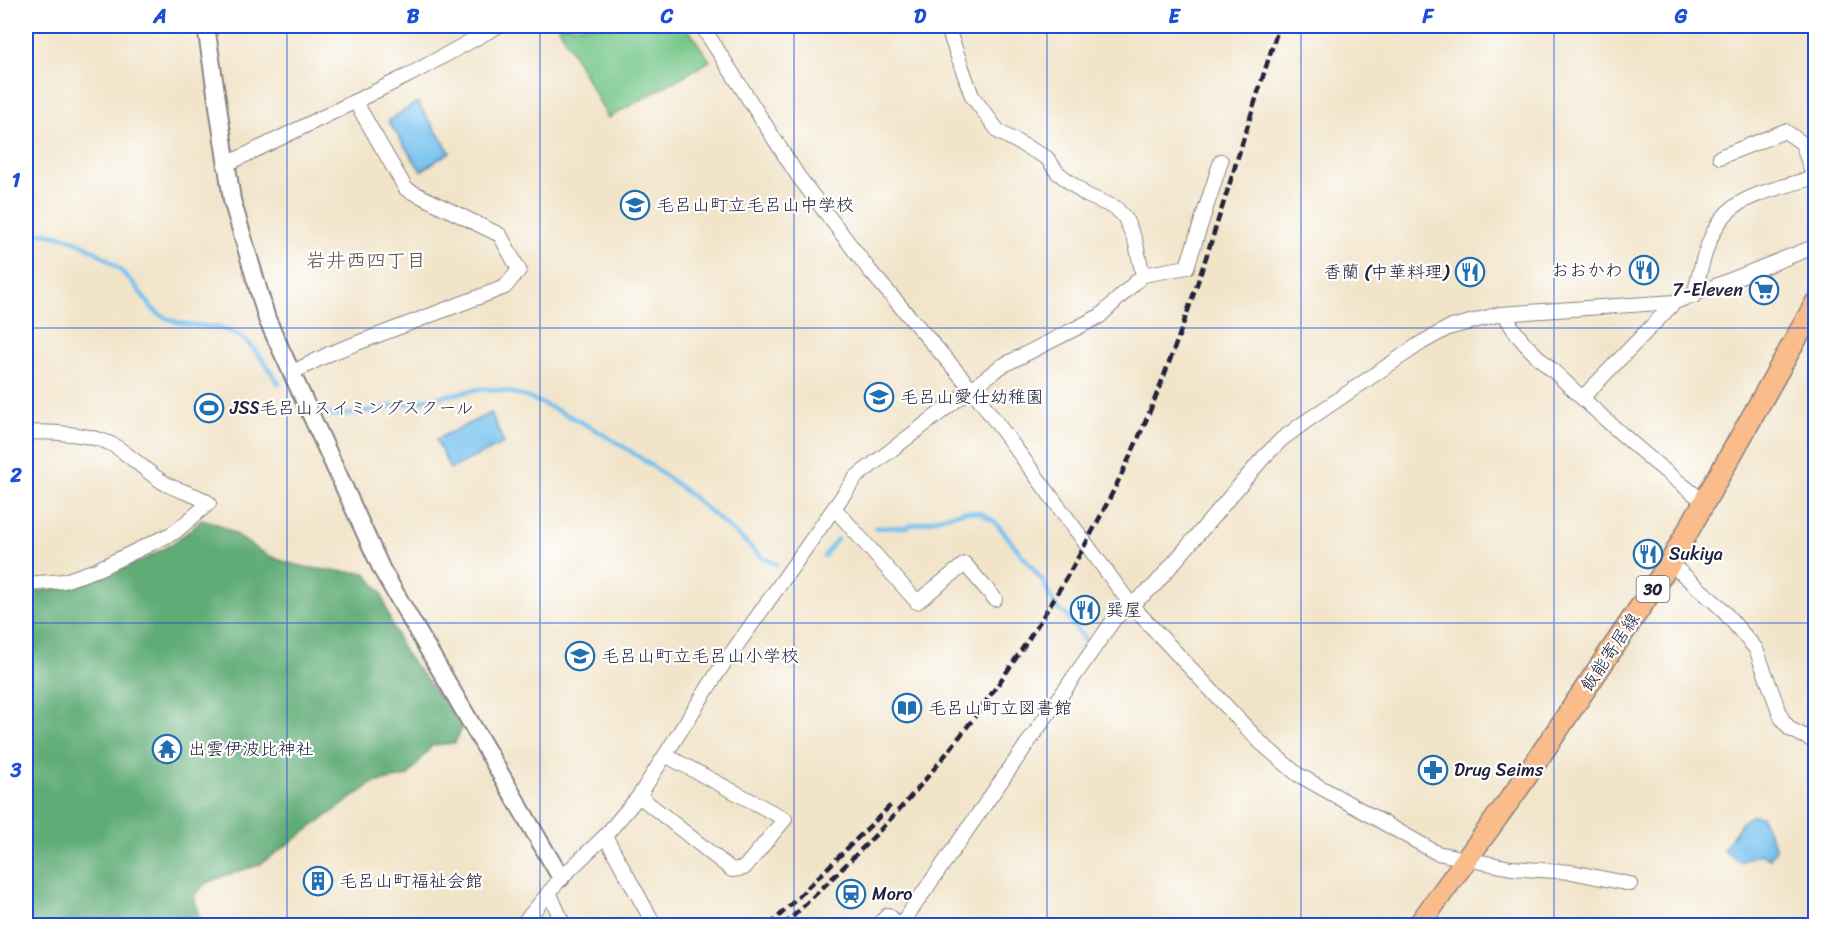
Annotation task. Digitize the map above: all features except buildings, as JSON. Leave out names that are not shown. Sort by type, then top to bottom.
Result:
[{"type":"main road","name":"飯能寄居線","points":[[1418,926],[1670,563],[1706,503],[1815,303]]},
{"type":"street","points":[[206,26],[232,200],[255,285],[292,377],[382,570],[561,878]]},
{"type":"street","points":[[225,165],[411,75],[498,26]]},
{"type":"street","points":[[704,26],[812,195],[870,271],[971,388],[1132,606],[1260,742],[1296,774],[1341,802],[1437,853],[1511,868],[1572,872],[1630,884]]},
{"type":"street","points":[[946,26],[964,79],[978,105],[999,132],[1047,158],[1057,172],[1086,195],[1116,208],[1125,218],[1135,240],[1143,275]]},
{"type":"street","points":[[292,377],[331,353],[505,287],[519,270],[500,234],[406,189],[355,101]]},
{"type":"street","points":[[1694,296],[1704,254],[1720,219],[1733,206],[1754,195],[1815,178],[1802,143],[1785,131],[1720,157]]},
{"type":"street","points":[[521,926],[561,878],[605,836],[639,796],[718,672],[856,477],[1000,367],[1100,316],[1143,275],[1187,267],[1221,161]]},
{"type":"street","points":[[877,926],[888,915],[900,926],[1103,633],[1115,618],[1154,586],[1282,439],[1437,334],[1479,318],[1505,314],[1675,302],[1815,246]]},
{"type":"street","points":[[1582,398],[1675,302]]},
{"type":"street","points":[[1505,314],[1514,333],[1582,398],[1655,465],[1706,503]]},
{"type":"street","points":[[26,433],[94,438],[114,446],[164,482],[184,493],[198,495],[209,503],[174,532],[96,570],[64,581],[26,584]]},
{"type":"street","points":[[835,509],[917,602],[965,564],[995,598]]},
{"type":"street","points":[[1670,563],[1720,607],[1756,649],[1782,719],[1790,729],[1815,742]]},
{"type":"street","points":[[639,796],[732,870],[744,868],[785,819],[665,755]]},
{"type":"street","points":[[605,836],[654,926]]},
{"type":"street","points":[[549,892],[564,926]]},
{"type":"green space","points":[[558,26],[686,26],[710,61],[608,118]]},
{"type":"green space","points":[[201,520],[219,525],[274,558],[299,566],[365,573],[381,592],[391,623],[405,653],[463,726],[455,743],[432,745],[408,776],[373,783],[259,865],[205,884],[194,896],[201,925],[26,926],[26,592],[71,585],[119,570],[164,548]]},
{"type":"water","points":[[417,102],[450,152],[421,171],[388,121]]},
{"type":"water","points":[[491,413],[504,443],[450,469],[436,439]]},
{"type":"water","points":[[1752,815],[1761,816],[1776,849],[1770,858],[1760,854],[1739,862],[1723,850],[1743,821]]},
{"type":"waterway","points":[[26,234],[55,235],[83,244],[120,270],[154,310],[170,320],[225,329],[236,334],[252,347],[279,384]]},
{"type":"waterway","points":[[317,410],[333,415],[352,414],[480,389],[502,390],[523,396],[553,408],[618,443],[693,497],[763,558],[776,564]]},
{"type":"waterway","points":[[875,528],[906,527],[965,511],[980,513],[994,521],[1002,530],[1042,580],[1056,608],[1065,614],[1085,641]]},
{"type":"waterway","points":[[824,556],[837,539]]},
{"type":"railway","points":[[783,926],[881,829],[947,753],[1013,663],[1073,566],[1125,467],[1166,370],[1201,272],[1279,26]]},
{"type":"railway","points":[[769,926],[893,803]]},
{"type":"place","name":"毛呂山町立毛呂山中学校","points":[[635,205]]},
{"type":"place","name":"おおかわ","points":[[1644,270]]},
{"type":"place","name":"香蘭 (中華料理)","points":[[1470,272]]},
{"type":"place","name":"7-Eleven","points":[[1764,290]]},
{"type":"place","name":"毛呂山愛仕幼稚園","points":[[879,397]]},
{"type":"place","name":"JSS毛呂山スイミングスクール","points":[[209,408]]},
{"type":"place","name":"Sukiya","points":[[1648,554]]},
{"type":"place","name":"巽屋","points":[[1085,610]]},
{"type":"place","name":"毛呂山町立毛呂山小学校","points":[[580,656]]},
{"type":"place","name":"毛呂山町立図書館","points":[[907,708]]},
{"type":"place","name":"出雲伊波比神社","points":[[167,749]]},
{"type":"place","name":"Drug Seims","points":[[1433,770]]},
{"type":"place","name":"毛呂山町福祉会館","points":[[318,881]]},
{"type":"place","name":"Moro","points":[[851,894]]},
{"type":"district","name":"岩井西四丁目","points":[[366,260]]}]
